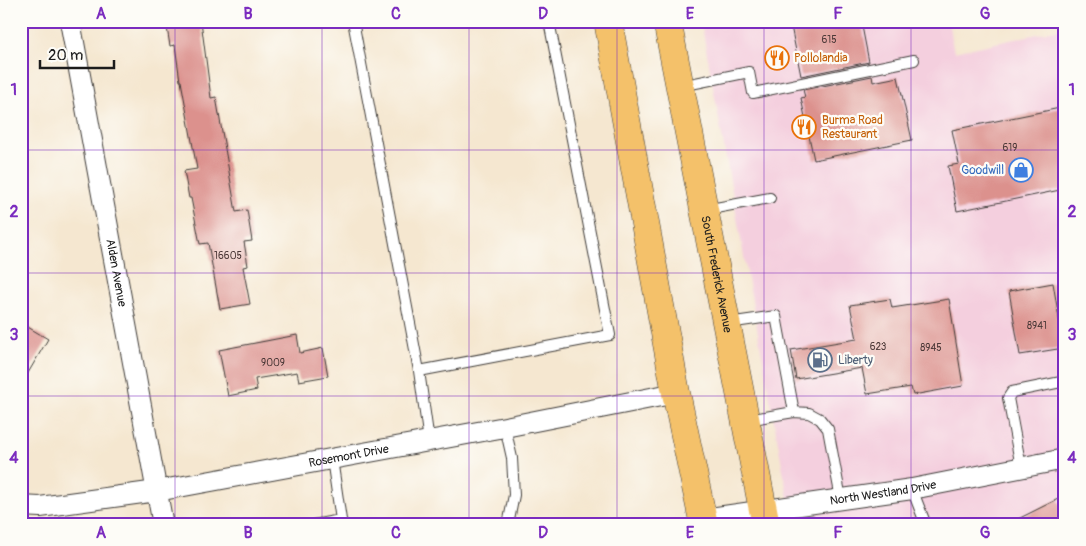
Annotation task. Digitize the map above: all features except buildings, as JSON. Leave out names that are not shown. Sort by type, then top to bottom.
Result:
[{"type":"main road","points":[[608,21],[676,393],[703,522]]},
{"type":"main road","name":"South Frederick Avenue","points":[[667,21],[765,517]]},
{"type":"street","name":"Alden Avenue","points":[[70,21],[163,525]]},
{"type":"street","name":"Rosemont Drive","points":[[21,506],[40,507],[157,492],[676,393]]},
{"type":"street","name":"North Westland Drive","points":[[703,522],[765,517],[841,499],[912,489],[1065,459]]},
{"type":"lane","points":[[353,21],[419,371],[429,441]]},
{"type":"lane","points":[[419,371],[610,335],[549,21]]},
{"type":"lane","points":[[680,87],[749,72],[754,93],[914,60]]},
{"type":"lane","points":[[704,210],[770,198]]},
{"type":"lane","points":[[727,323],[776,316],[794,412]]},
{"type":"lane","points":[[1021,468],[1008,398],[1012,392],[1061,382]]},
{"type":"lane","points":[[746,420],[794,412],[809,414],[820,419],[828,429],[841,499]]},
{"type":"lane","points":[[505,427],[512,458],[514,495],[508,525]]},
{"type":"lane","points":[[313,525],[342,522],[332,459]]},
{"type":"lane","points":[[912,489],[926,525]]},
{"type":"shaded area","points":[[701,21],[948,21],[954,52],[1065,28],[1065,271],[1058,273],[1065,306],[1065,525],[793,525]]},
{"type":"place","name":"Pollolandia","points":[[777,58]]},
{"type":"place","name":"Burma Road Restaurant","points":[[804,127]]},
{"type":"place","name":"Goodwill","points":[[1021,170]]},
{"type":"place","name":"Liberty","points":[[820,360]]}]
